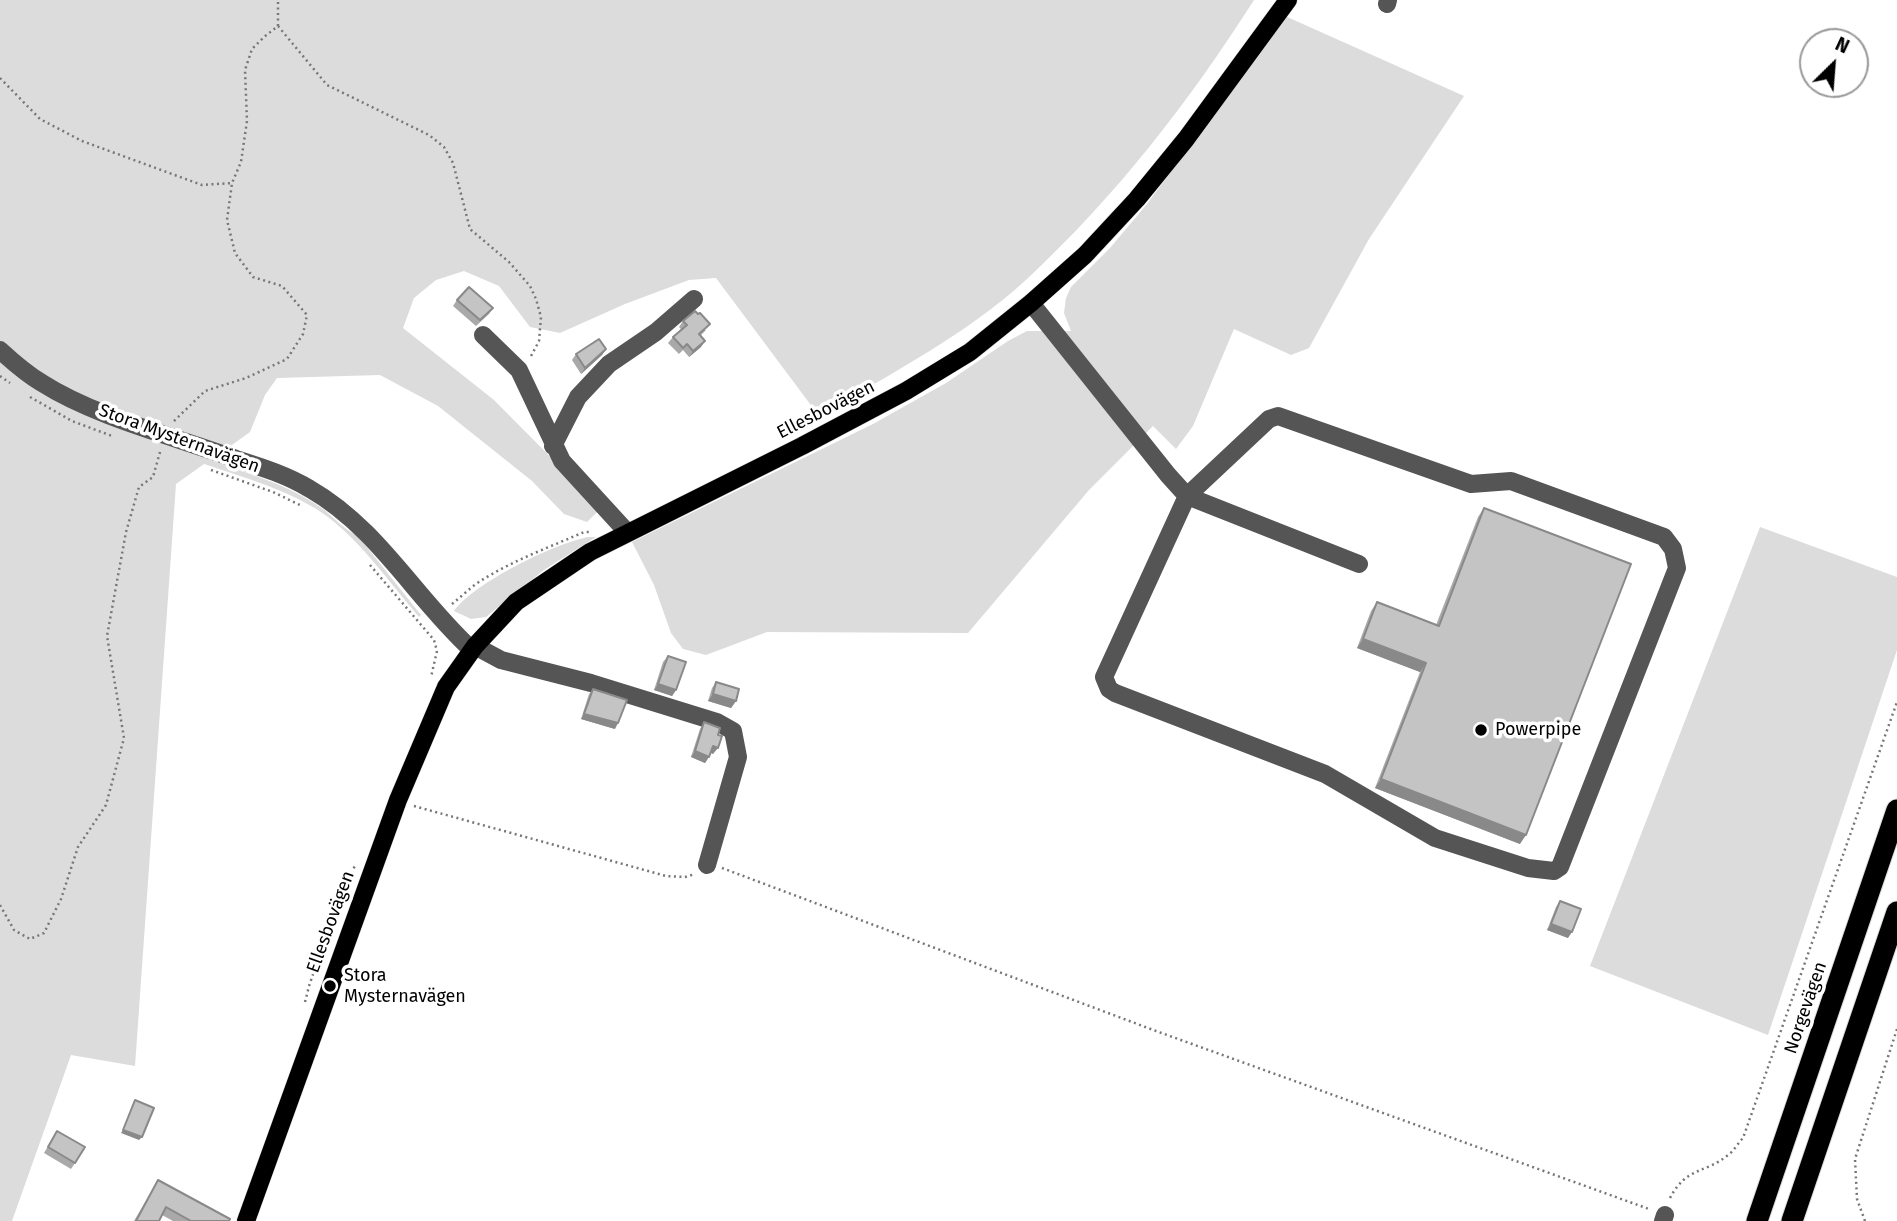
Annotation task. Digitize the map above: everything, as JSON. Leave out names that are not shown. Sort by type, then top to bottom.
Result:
[{"type":"highway","name":"Norgevägen","points":[[1758,1221],[1897,810]]},
{"type":"highway","points":[[1792,1221],[1897,912]]},
{"type":"main road","name":"Ellesbovägen","points":[[246,1221],[398,800],[446,687],[474,648],[516,602],[623,528],[802,446],[906,391],[970,352],[1085,255],[1137,199],[1186,139],[1288,0]]},
{"type":"street","points":[[553,446],[578,397],[609,364],[656,331],[694,299]]},
{"type":"street","points":[[1031,303],[1187,496],[1359,564]]},
{"type":"street","points":[[483,335],[520,373],[553,446],[571,472],[623,528]]},
{"type":"street","name":"Stora Mysternavägen","points":[[0,350],[32,376],[90,407],[293,480],[329,501],[370,537],[437,615],[474,648]]},
{"type":"street","points":[[1278,416],[1471,484],[1511,481],[1664,537],[1670,542],[1677,568],[1560,867],[1546,872],[1528,868],[1435,838],[1325,774],[1115,694],[1109,689],[1104,677],[1187,496],[1269,419],[1278,416]]},
{"type":"street","points":[[474,648],[501,660],[591,683],[717,722],[733,732],[738,757],[707,864]]},
{"type":"path","points":[[278,0],[278,26],[327,85],[429,135],[444,147],[453,163],[470,229],[509,262],[530,286],[536,299],[541,317],[539,341],[520,373]]},
{"type":"path","points":[[166,434],[171,424],[205,391],[246,378],[287,359],[303,334],[307,315],[282,286],[253,278],[235,253],[227,220],[232,183],[241,162],[247,121],[245,70],[252,49],[278,26]]},
{"type":"path","points":[[0,78],[40,119],[82,141],[202,184],[232,183]]},
{"type":"path","points":[[0,376],[12,385]]},
{"type":"path","points":[[27,395],[72,421],[121,439]]},
{"type":"path","points":[[0,905],[14,930],[30,939],[44,933],[61,899],[78,847],[106,805],[124,738],[107,636],[126,532],[139,487],[153,477],[160,452],[167,454]]},
{"type":"path","points":[[207,469],[273,492],[302,506]]},
{"type":"path","points":[[423,628],[481,580],[531,554],[584,532],[623,528]]},
{"type":"path","points":[[364,558],[437,646],[430,681]]},
{"type":"path","points":[[398,800],[422,809],[666,876],[690,876],[707,864],[745,876],[1664,1218],[1676,1187],[1687,1176],[1728,1155],[1743,1138],[1897,702]]},
{"type":"path","points":[[304,1009],[309,986],[346,878],[360,859]]},
{"type":"path","points":[[1865,1221],[1857,1199],[1855,1159],[1897,1029]]},
{"type":"shaded area","points":[[0,0],[1254,0],[1204,75],[1150,147],[1091,215],[1027,279],[954,336],[819,416],[716,278],[689,280],[625,304],[560,333],[530,327],[499,286],[464,271],[436,280],[414,298],[403,328],[494,400],[601,508],[587,522],[564,514],[532,481],[438,406],[380,375],[277,378],[265,395],[250,432],[211,460],[277,484],[320,507],[358,536],[421,615],[419,617],[365,552],[341,528],[300,500],[204,464],[176,484],[135,1066],[71,1055],[12,1221],[0,1221]]},
{"type":"shaded area","points":[[1285,16],[1464,96],[1369,239],[1309,348],[1291,355],[1234,329],[1193,426],[1176,449],[1153,426],[1089,490],[968,633],[767,632],[706,655],[683,649],[671,633],[654,585],[632,542],[873,424],[946,383],[1027,331],[1071,331],[1064,313],[1071,287],[1110,248],[1147,204]]},
{"type":"shaded area","points":[[1760,527],[1897,577],[1897,650],[1768,1035],[1590,966]]},
{"type":"shaded area","points":[[588,537],[596,537],[544,570],[486,617],[471,619],[454,611],[478,589],[515,566]]},
{"type":"building","points":[[469,287],[493,308],[480,320],[457,300]]},
{"type":"building","points":[[695,311],[710,324],[699,334],[705,341],[693,351],[687,344],[683,348],[673,337],[687,325],[683,321]]},
{"type":"building","points":[[599,339],[606,349],[585,368],[576,354]]},
{"type":"building","name":"Powerpipe","points":[[1484,508],[1631,564],[1526,835],[1381,779],[1426,663],[1363,639],[1377,602],[1439,626]]},
{"type":"building","points":[[668,656],[686,662],[676,690],[658,684]]},
{"type":"building","points":[[716,682],[739,689],[736,701],[713,694]]},
{"type":"building","points":[[593,689],[627,700],[618,723],[584,714]]},
{"type":"building","points":[[704,722],[720,728],[718,735],[722,736],[718,748],[713,746],[709,757],[695,751]]},
{"type":"building","points":[[1560,901],[1581,909],[1572,932],[1551,924]]},
{"type":"building","points":[[135,1100],[154,1108],[142,1137],[123,1130]]},
{"type":"building","points":[[57,1131],[85,1147],[75,1163],[48,1147]]},
{"type":"building","points":[[158,1180],[230,1219],[229,1221],[191,1221],[166,1207],[159,1221],[136,1221]]},
{"type":"place","name":"Powerpipe","points":[[1481,730]]},
{"type":"place","name":"Stora Mysternavägen","points":[[330,986]]}]
